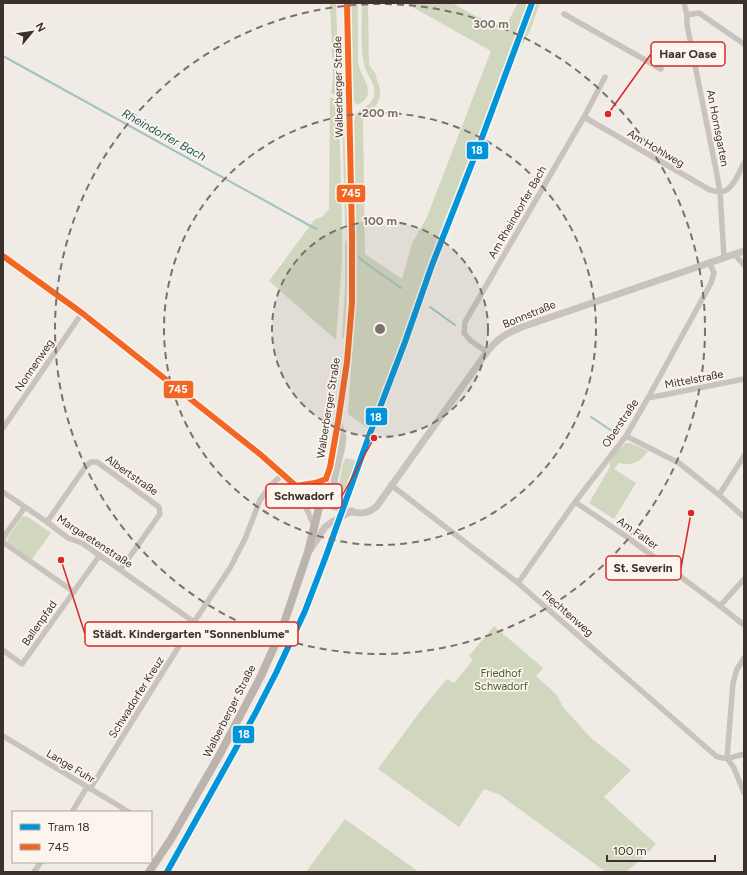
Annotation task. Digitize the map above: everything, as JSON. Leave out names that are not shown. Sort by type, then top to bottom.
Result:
[{"type":"main road","name":"Walberberger Straße","points":[[149,872],[171,838],[220,754],[261,676],[282,629],[308,552],[330,467],[338,422],[352,303],[352,237],[346,3]]},
{"type":"street","name":"An Hornsgarten","points":[[684,3],[720,192],[724,257]]},
{"type":"street","points":[[687,14],[699,13],[744,44]]},
{"type":"street","points":[[564,14],[661,69]]},
{"type":"street","name":"Am Rheindorfer Bach","points":[[487,352],[464,333],[465,322],[584,117],[605,77]]},
{"type":"street","name":"Am Hohlweg","points":[[584,117],[710,190],[720,192]]},
{"type":"street","points":[[720,192],[726,191],[732,186],[744,163]]},
{"type":"street","name":"Bonnstraße","points":[[321,502],[361,513],[372,510],[377,506],[487,352],[504,335],[522,327],[744,251]]},
{"type":"street","points":[[734,254],[744,265]]},
{"type":"street","points":[[3,256],[82,313],[217,419],[312,499],[321,502]]},
{"type":"street","name":"Oberstraße","points":[[518,583],[576,502],[626,436],[711,282],[714,273],[709,262]]},
{"type":"street","name":"Nonnenweg","points":[[3,428],[82,313]]},
{"type":"street","name":"Mittelstraße","points":[[648,398],[744,379]]},
{"type":"street","points":[[338,422],[343,437],[334,481],[336,494],[343,509]]},
{"type":"street","points":[[626,436],[679,463],[744,517]]},
{"type":"street","points":[[719,495],[744,456]]},
{"type":"street","name":"Albertstraße","points":[[47,522],[86,466],[92,462],[97,462],[159,507],[160,514],[121,569]]},
{"type":"street","name":"Schwadorfer Kreuz","points":[[73,811],[230,568],[245,539],[260,500],[271,485],[284,474]]},
{"type":"street","points":[[296,486],[315,483],[326,479]]},
{"type":"street","name":"Flechtenweg","points":[[391,485],[518,583],[716,756],[728,758]]},
{"type":"street","points":[[296,486],[314,528]]},
{"type":"street","name":"Margaretenstraße","points":[[3,492],[68,538],[82,542],[194,622]]},
{"type":"street","name":"Am Falter","points":[[576,502],[627,536],[744,625]]},
{"type":"street","points":[[3,538],[25,507]]},
{"type":"street","name":"Bonnstraße","points":[[308,552],[325,527],[352,511]]},
{"type":"street","points":[[3,542],[74,592]]},
{"type":"street","name":"Ballenpfad","points":[[3,651],[22,664],[100,555]]},
{"type":"street","points":[[720,606],[744,579]]},
{"type":"street","points":[[744,658],[737,669],[733,682],[728,758],[734,768],[744,793]]},
{"type":"street","name":"Lange Fuhr","points":[[3,736],[127,811]]},
{"type":"street","points":[[728,758],[744,754]]},
{"type":"street","points":[[34,872],[39,863]]},
{"type":"green space","points":[[330,3],[336,3],[338,96],[331,93],[333,77]]},
{"type":"green space","points":[[352,3],[358,3],[358,63],[368,91],[367,96],[358,105],[354,102],[352,64]]},
{"type":"green space","points":[[362,3],[368,3],[369,65],[376,74],[380,88],[378,103],[363,120],[365,254],[402,279],[412,243],[427,217],[491,51],[405,3],[452,3],[503,31],[518,3],[527,3],[444,222],[369,429],[348,414],[356,296],[354,121],[357,113],[371,102],[375,92],[373,84],[365,68],[363,57]]},
{"type":"green space","points":[[536,3],[540,3],[529,33],[518,52]]},
{"type":"green space","points":[[330,97],[339,101],[342,261],[336,340],[269,281],[315,219],[322,217],[329,209]]},
{"type":"green space","points":[[342,108],[344,119],[347,221],[347,226],[345,228]]},
{"type":"green space","points":[[345,240],[347,242],[347,290],[344,338],[342,338],[345,286]]},
{"type":"green space","points":[[626,443],[630,443],[648,451],[636,462],[628,464],[619,463],[614,469],[636,483],[614,519],[589,503],[610,467],[611,460]]},
{"type":"green space","points":[[346,458],[358,461],[344,490],[339,486],[343,463]]},
{"type":"green space","points":[[23,516],[28,517],[51,533],[32,559],[8,542],[7,539]]},
{"type":"green space","name":"Friedhof Schwadorf","points":[[494,626],[543,668],[536,676],[557,695],[563,707],[591,738],[631,770],[604,797],[656,844],[645,856],[627,871],[606,872],[500,795],[484,789],[459,827],[378,769],[419,713],[447,679],[454,683],[473,660],[469,656]]},
{"type":"green space","points":[[345,819],[419,872],[306,872]]},
{"type":"waterway","name":"Rheindorfer Bach","points":[[3,56],[316,229]]},
{"type":"waterway","points":[[359,257],[401,288]]},
{"type":"waterway","points":[[430,307],[455,325]]},
{"type":"waterway","points":[[591,417],[618,435]]},
{"type":"tram line","name":"18","points":[[167,872],[255,714],[305,611],[432,265],[480,143],[532,3]]},
{"type":"transit line","name":"745","points":[[3,256],[82,313],[261,455],[296,486],[315,483],[326,479],[330,467],[347,362],[352,303],[347,3]]},
{"type":"place","name":"Haar Oase","points":[[608,114]]},
{"type":"place","name":"Schwadorf","points":[[374,438]]},
{"type":"place","name":"St. Severin","points":[[691,513]]},
{"type":"place","name":"Städt. Kindergarten \"Sonnenblume\"","points":[[61,560]]}]
